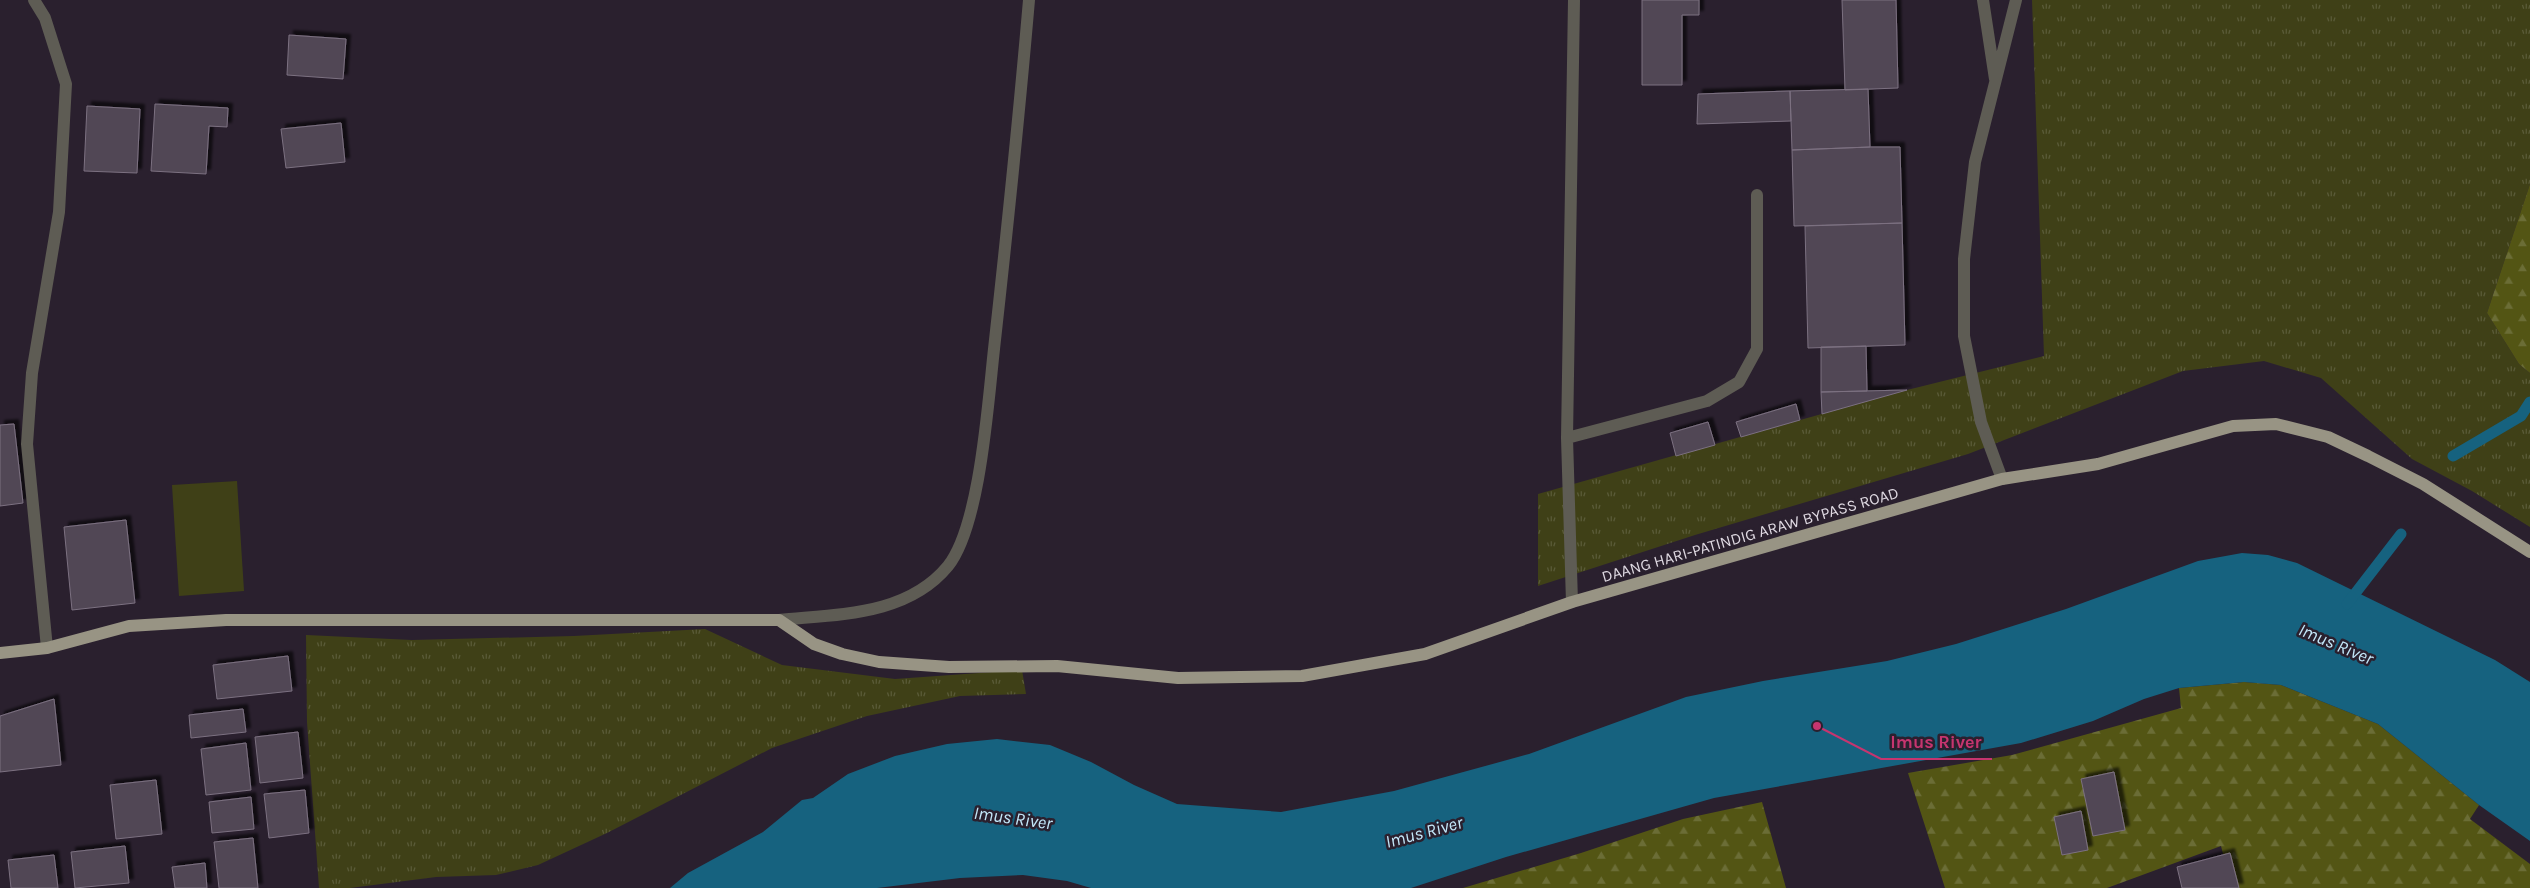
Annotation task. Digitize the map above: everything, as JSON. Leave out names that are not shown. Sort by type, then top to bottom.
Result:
[{"type":"main road","name":"DAANG HARI-PATINDIG ARAW BYPASS ROAD","points":[[779,620],[814,644],[842,654],[879,662],[949,667],[1057,666],[1178,678],[1302,676],[1425,654],[1572,602],[2002,479],[2098,464],[2233,426],[2276,424],[2328,437],[2368,456],[2423,484],[2530,552]]},
{"type":"main road","points":[[0,653],[47,648],[129,626],[226,620],[779,620]]},
{"type":"street","points":[[34,0],[45,18],[66,84],[59,212],[32,373],[27,444],[47,648]]},
{"type":"street","points":[[779,620],[876,610],[919,593],[948,566],[967,532],[989,394],[1012,195],[1029,0]]},
{"type":"street","points":[[1572,602],[1566,438],[1574,0]]},
{"type":"street","points":[[1983,0],[1984,18],[1996,84]]},
{"type":"street","points":[[2002,479],[1981,422],[1964,336],[1964,260],[1975,162],[2016,0]]},
{"type":"street","points":[[1566,438],[1707,401],[1739,382],[1756,349],[1758,195]]},
{"type":"green space","points":[[2032,0],[2530,0],[2530,184],[2487,313],[2519,364],[2530,373],[2530,527],[2472,491],[2412,459],[2321,378],[2264,361],[2183,371],[1968,454],[1695,535],[1538,586],[1538,494],[1907,390],[2044,356]]},
{"type":"green space","points":[[2530,184],[2530,373],[2519,364],[2487,313]]},
{"type":"green space","points":[[237,481],[244,591],[179,596],[172,485]]},
{"type":"green space","points":[[705,629],[782,665],[895,679],[1022,670],[1026,694],[960,696],[867,716],[772,748],[607,833],[538,865],[496,875],[436,877],[350,888],[319,888],[307,722],[306,635],[412,640],[574,636]]},
{"type":"green space","points":[[2244,682],[2281,685],[2378,724],[2479,805],[2470,819],[2530,864],[2530,888],[2232,888],[2221,846],[2107,888],[1945,888],[1908,773],[2012,755],[2181,708],[2179,688]]},
{"type":"green space","points":[[1762,802],[1786,888],[1463,888],[1581,853],[1683,819]]},
{"type":"water","points":[[2242,553],[2268,555],[2297,563],[2495,660],[2530,682],[2530,841],[2479,805],[2378,724],[2281,685],[2244,682],[2179,688],[2144,699],[2093,721],[2021,743],[1714,798],[1506,857],[1411,888],[1091,888],[1067,881],[1023,875],[960,878],[877,888],[670,888],[688,873],[763,832],[802,800],[813,798],[848,774],[895,756],[947,744],[997,739],[1050,745],[1091,762],[1134,785],[1177,804],[1281,812],[1394,791],[1529,754],[1686,697],[1763,681],[1887,661],[1956,644],[2066,609],[2198,561]]},
{"type":"building","points":[[1642,0],[1699,0],[1699,15],[1682,15],[1682,85],[1642,85]]},
{"type":"building","points":[[1842,0],[1896,0],[1898,88],[1845,90]]},
{"type":"building","points":[[289,35],[346,39],[343,79],[287,75]]},
{"type":"building","points":[[1868,89],[1870,147],[1792,150],[1790,91]]},
{"type":"building","points":[[1790,91],[1791,121],[1697,124],[1698,94]]},
{"type":"building","points":[[155,104],[228,108],[227,127],[209,126],[206,174],[151,171]]},
{"type":"building","points":[[87,106],[140,109],[137,173],[84,171]]},
{"type":"building","points":[[341,123],[345,162],[286,168],[281,129]]},
{"type":"building","points":[[1900,147],[1902,223],[1794,226],[1792,150]]},
{"type":"building","points":[[1902,223],[1905,345],[1808,348],[1805,226]]},
{"type":"building","points":[[1866,346],[1867,391],[1821,392],[1821,347]]},
{"type":"building","points":[[1907,390],[1822,414],[1821,392]]},
{"type":"building","points":[[1796,404],[1800,420],[1741,437],[1736,422]]},
{"type":"building","points":[[1708,422],[1715,445],[1676,456],[1670,433]]},
{"type":"building","points":[[14,424],[23,503],[0,506],[0,425]]},
{"type":"building","points":[[126,520],[135,603],[72,610],[64,527]]},
{"type":"building","points":[[288,656],[292,691],[217,699],[213,665]]},
{"type":"building","points":[[54,699],[61,765],[0,772],[0,716]]},
{"type":"building","points":[[243,709],[246,732],[191,738],[189,715]]},
{"type":"building","points":[[298,732],[303,778],[260,783],[255,737]]},
{"type":"building","points":[[246,743],[251,790],[206,795],[201,749]]},
{"type":"building","points":[[2114,772],[2125,830],[2093,836],[2081,779]]},
{"type":"building","points":[[156,780],[162,834],[116,839],[110,785]]},
{"type":"building","points":[[305,790],[309,833],[269,838],[264,794]]},
{"type":"building","points":[[251,797],[254,829],[212,833],[209,802]]},
{"type":"building","points":[[2081,811],[2088,850],[2062,855],[2054,817]]},
{"type":"building","points":[[253,838],[258,888],[219,888],[214,842]]},
{"type":"building","points":[[125,846],[129,883],[75,888],[71,852]]},
{"type":"building","points":[[2230,853],[2239,888],[2182,888],[2177,867]]},
{"type":"building","points":[[54,855],[58,888],[11,888],[8,860]]},
{"type":"building","points":[[205,863],[207,888],[175,888],[172,867]]},
{"type":"waterway","points":[[2453,456],[2521,416],[2530,402]]},
{"type":"waterway","points":[[2347,604],[2401,534]]},
{"type":"place","name":"Imus River","points":[[1817,726]]}]
